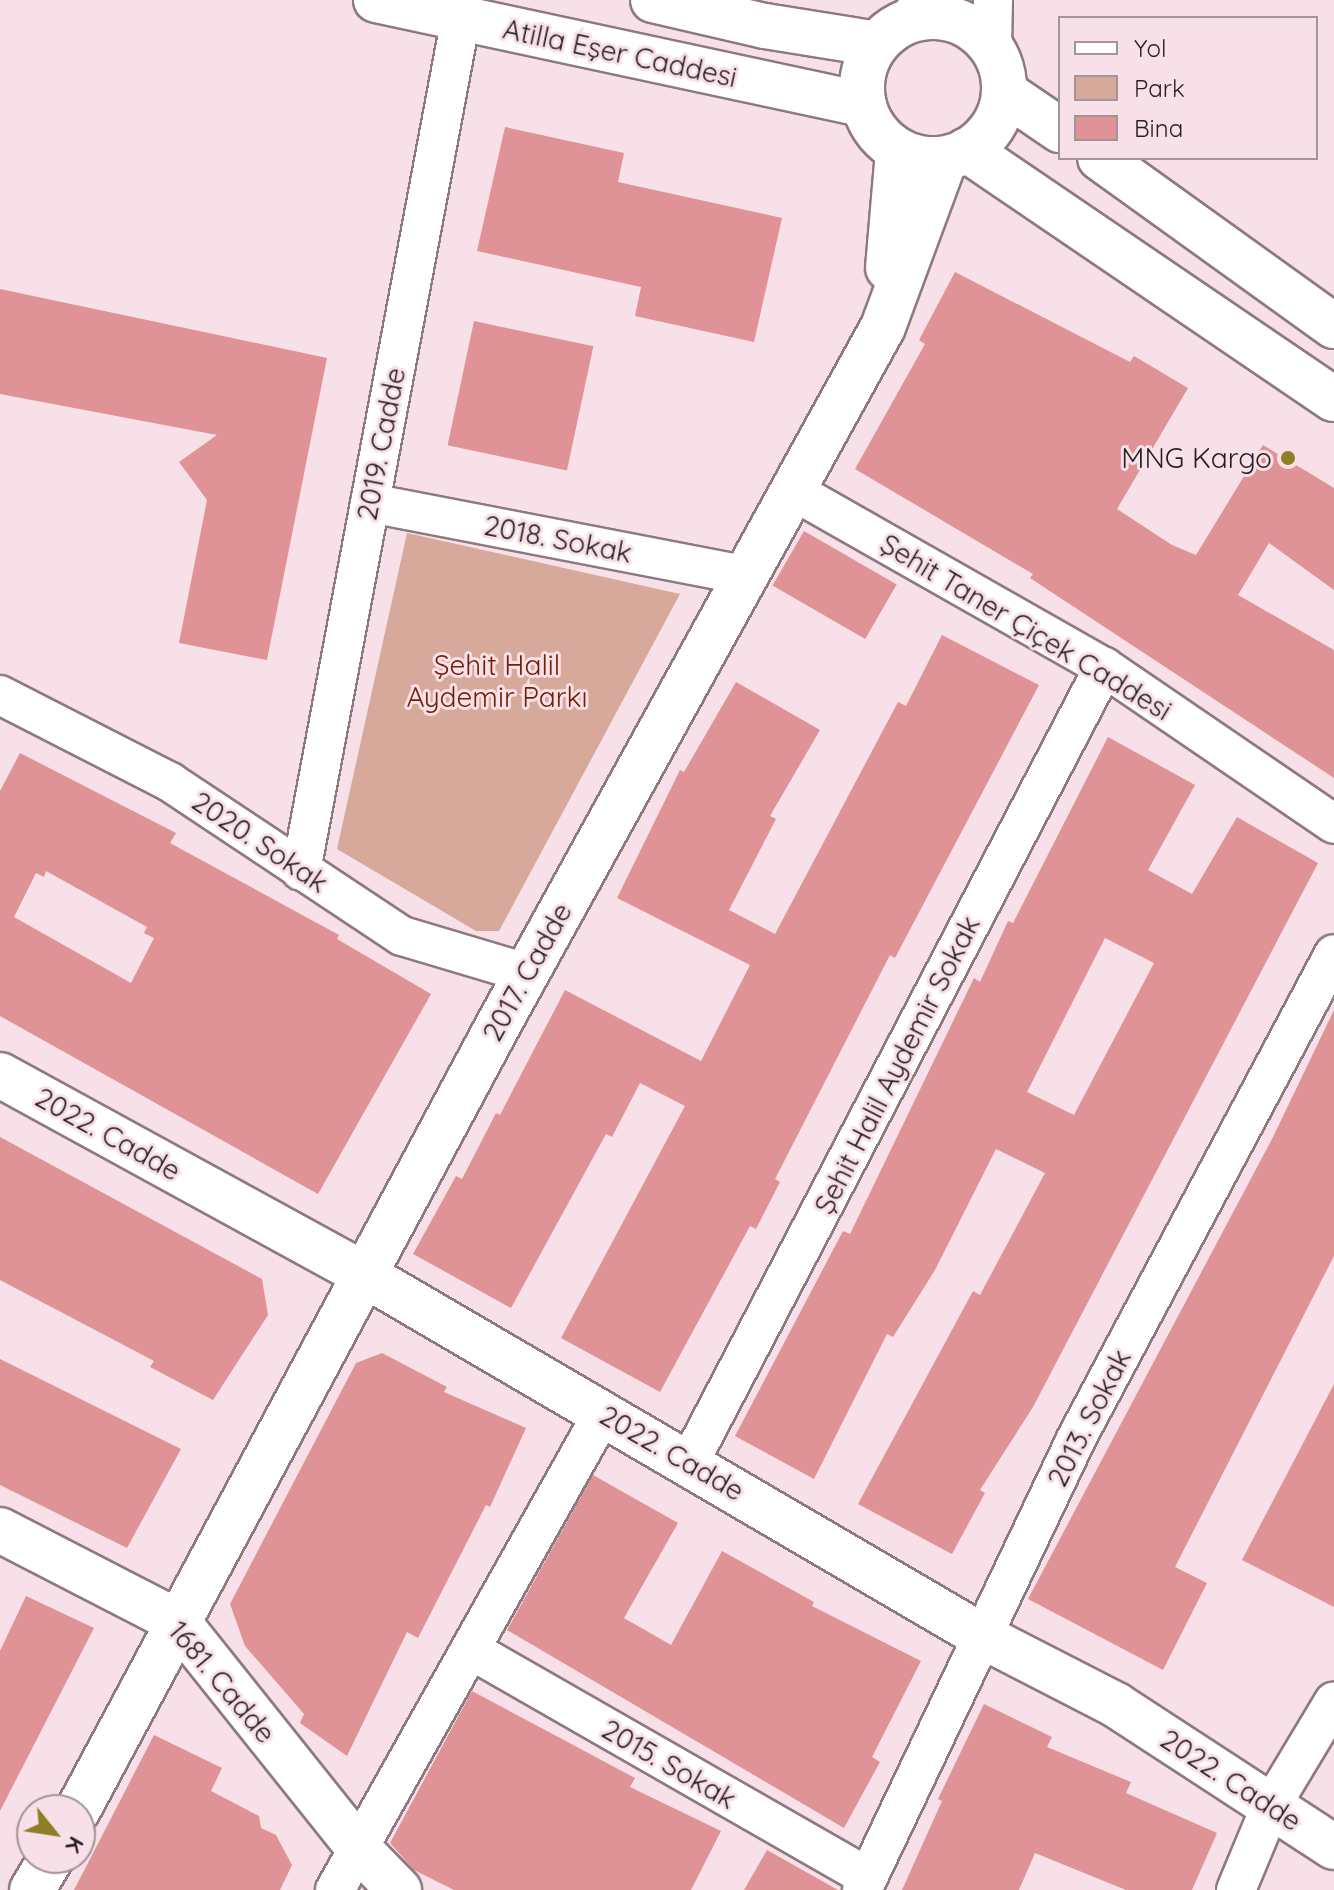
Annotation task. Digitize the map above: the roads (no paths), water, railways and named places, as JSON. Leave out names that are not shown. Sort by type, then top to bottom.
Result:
[{"type":"street","name":"Atilla Eşer Caddesi","points":[[376,0],[864,105]]},
{"type":"street","name":"Atilla Eşer Caddesi","points":[[653,0],[765,26],[902,21]]},
{"type":"street","points":[[956,154],[999,115],[1004,92],[992,48],[993,0]]},
{"type":"street","points":[[992,48],[959,22],[933,16],[902,21],[864,68],[864,105],[880,136],[898,151],[956,154],[1334,399]]},
{"type":"street","name":"2019. Cadde","points":[[301,871],[461,18]]},
{"type":"street","points":[[1004,92],[1058,129]]},
{"type":"street","name":"2017. Cadde","points":[[883,327],[898,151]]},
{"type":"street","name":"2017. Cadde","points":[[87,1794],[526,973],[883,327],[956,154]]},
{"type":"street","points":[[1103,160],[1334,326]]},
{"type":"street","name":"Şehit Taner Çiçek Caddesi","points":[[792,490],[1104,667],[1334,824]]},
{"type":"street","name":"2018. Sokak","points":[[370,503],[745,575]]},
{"type":"street","name":"Şehit Halil Aydemir Sokak","points":[[689,1463],[1104,667]]},
{"type":"street","name":"2020. Sokak","points":[[0,695],[170,782],[402,936],[526,973]]},
{"type":"street","name":"2013. Sokak","points":[[865,1884],[1076,1439],[1334,954]]},
{"type":"street","name":"2022. Cadde","points":[[0,1075],[363,1274],[982,1636],[1116,1705],[1334,1847]]},
{"type":"street","points":[[335,1890],[603,1413]]},
{"type":"street","name":"1681. Cadde","points":[[0,1530],[178,1622],[360,1850],[399,1890]]},
{"type":"street","name":"2015. Sokak","points":[[471,1650],[865,1884]]},
{"type":"street","points":[[1236,1890],[1271,1806],[1334,1701]]},
{"type":"place","name":"MNG Kargo","points":[[1288,458]]},
{"type":"park label","name":"Şehit Halil Aydemir Parkı","points":[[497,681]]}]
